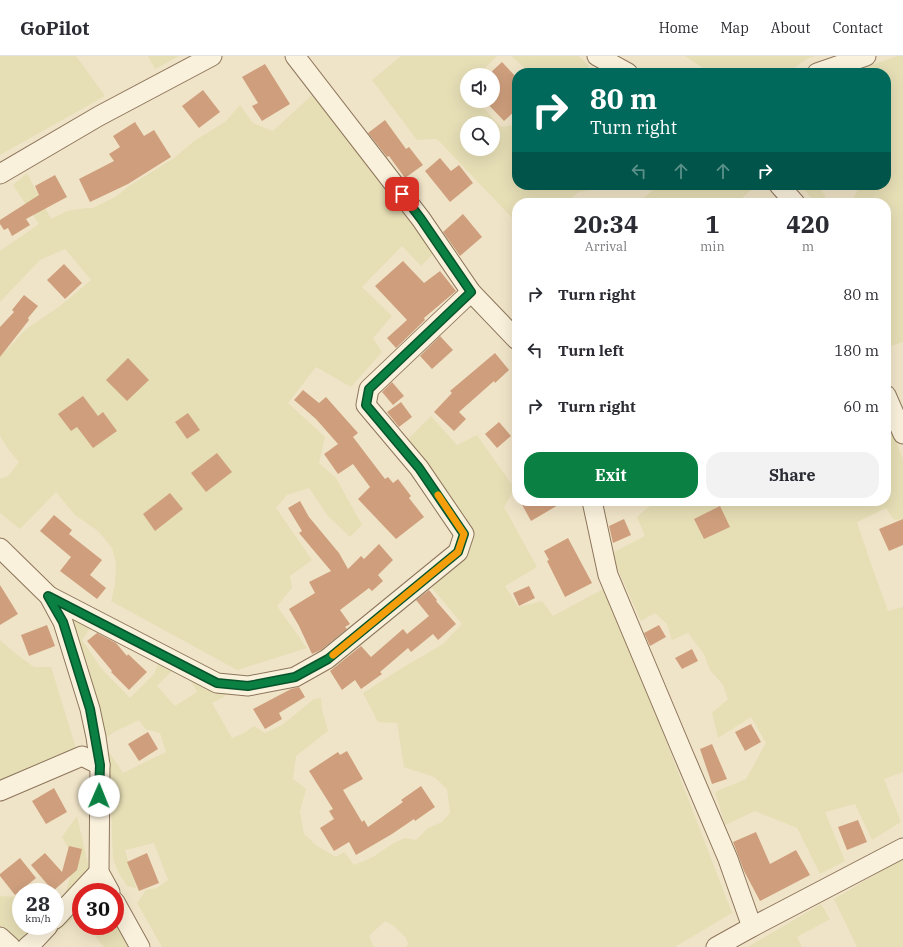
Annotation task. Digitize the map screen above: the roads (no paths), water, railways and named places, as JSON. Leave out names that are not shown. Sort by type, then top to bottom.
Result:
[{"type":"street","points":[[0,174],[99,116],[212,56]]},
{"type":"street","points":[[295,56],[421,219],[471,292],[512,335]]},
{"type":"street","points":[[598,56],[619,68]]},
{"type":"street","points":[[831,68],[866,56]]},
{"type":"street","points":[[783,190],[791,198]]},
{"type":"street","points":[[48,596],[217,683],[248,686],[295,677],[328,659],[458,552],[464,534],[419,468],[366,405],[369,389],[471,292]]},
{"type":"street","points":[[891,407],[903,434]]},
{"type":"street","points":[[593,506],[608,575],[728,859],[752,926]]},
{"type":"street","points":[[0,548],[48,596],[63,622],[90,709],[100,765],[99,872],[105,883]]},
{"type":"street","points":[[0,791],[82,756],[100,765]]},
{"type":"street","points":[[716,947],[752,926],[903,848]]},
{"type":"street","points":[[64,909],[99,872]]},
{"type":"street","points":[[124,918],[140,947]]},
{"type":"street","points":[[27,947],[40,935]]},
{"type":"street","points":[[0,937],[11,947]]}]
